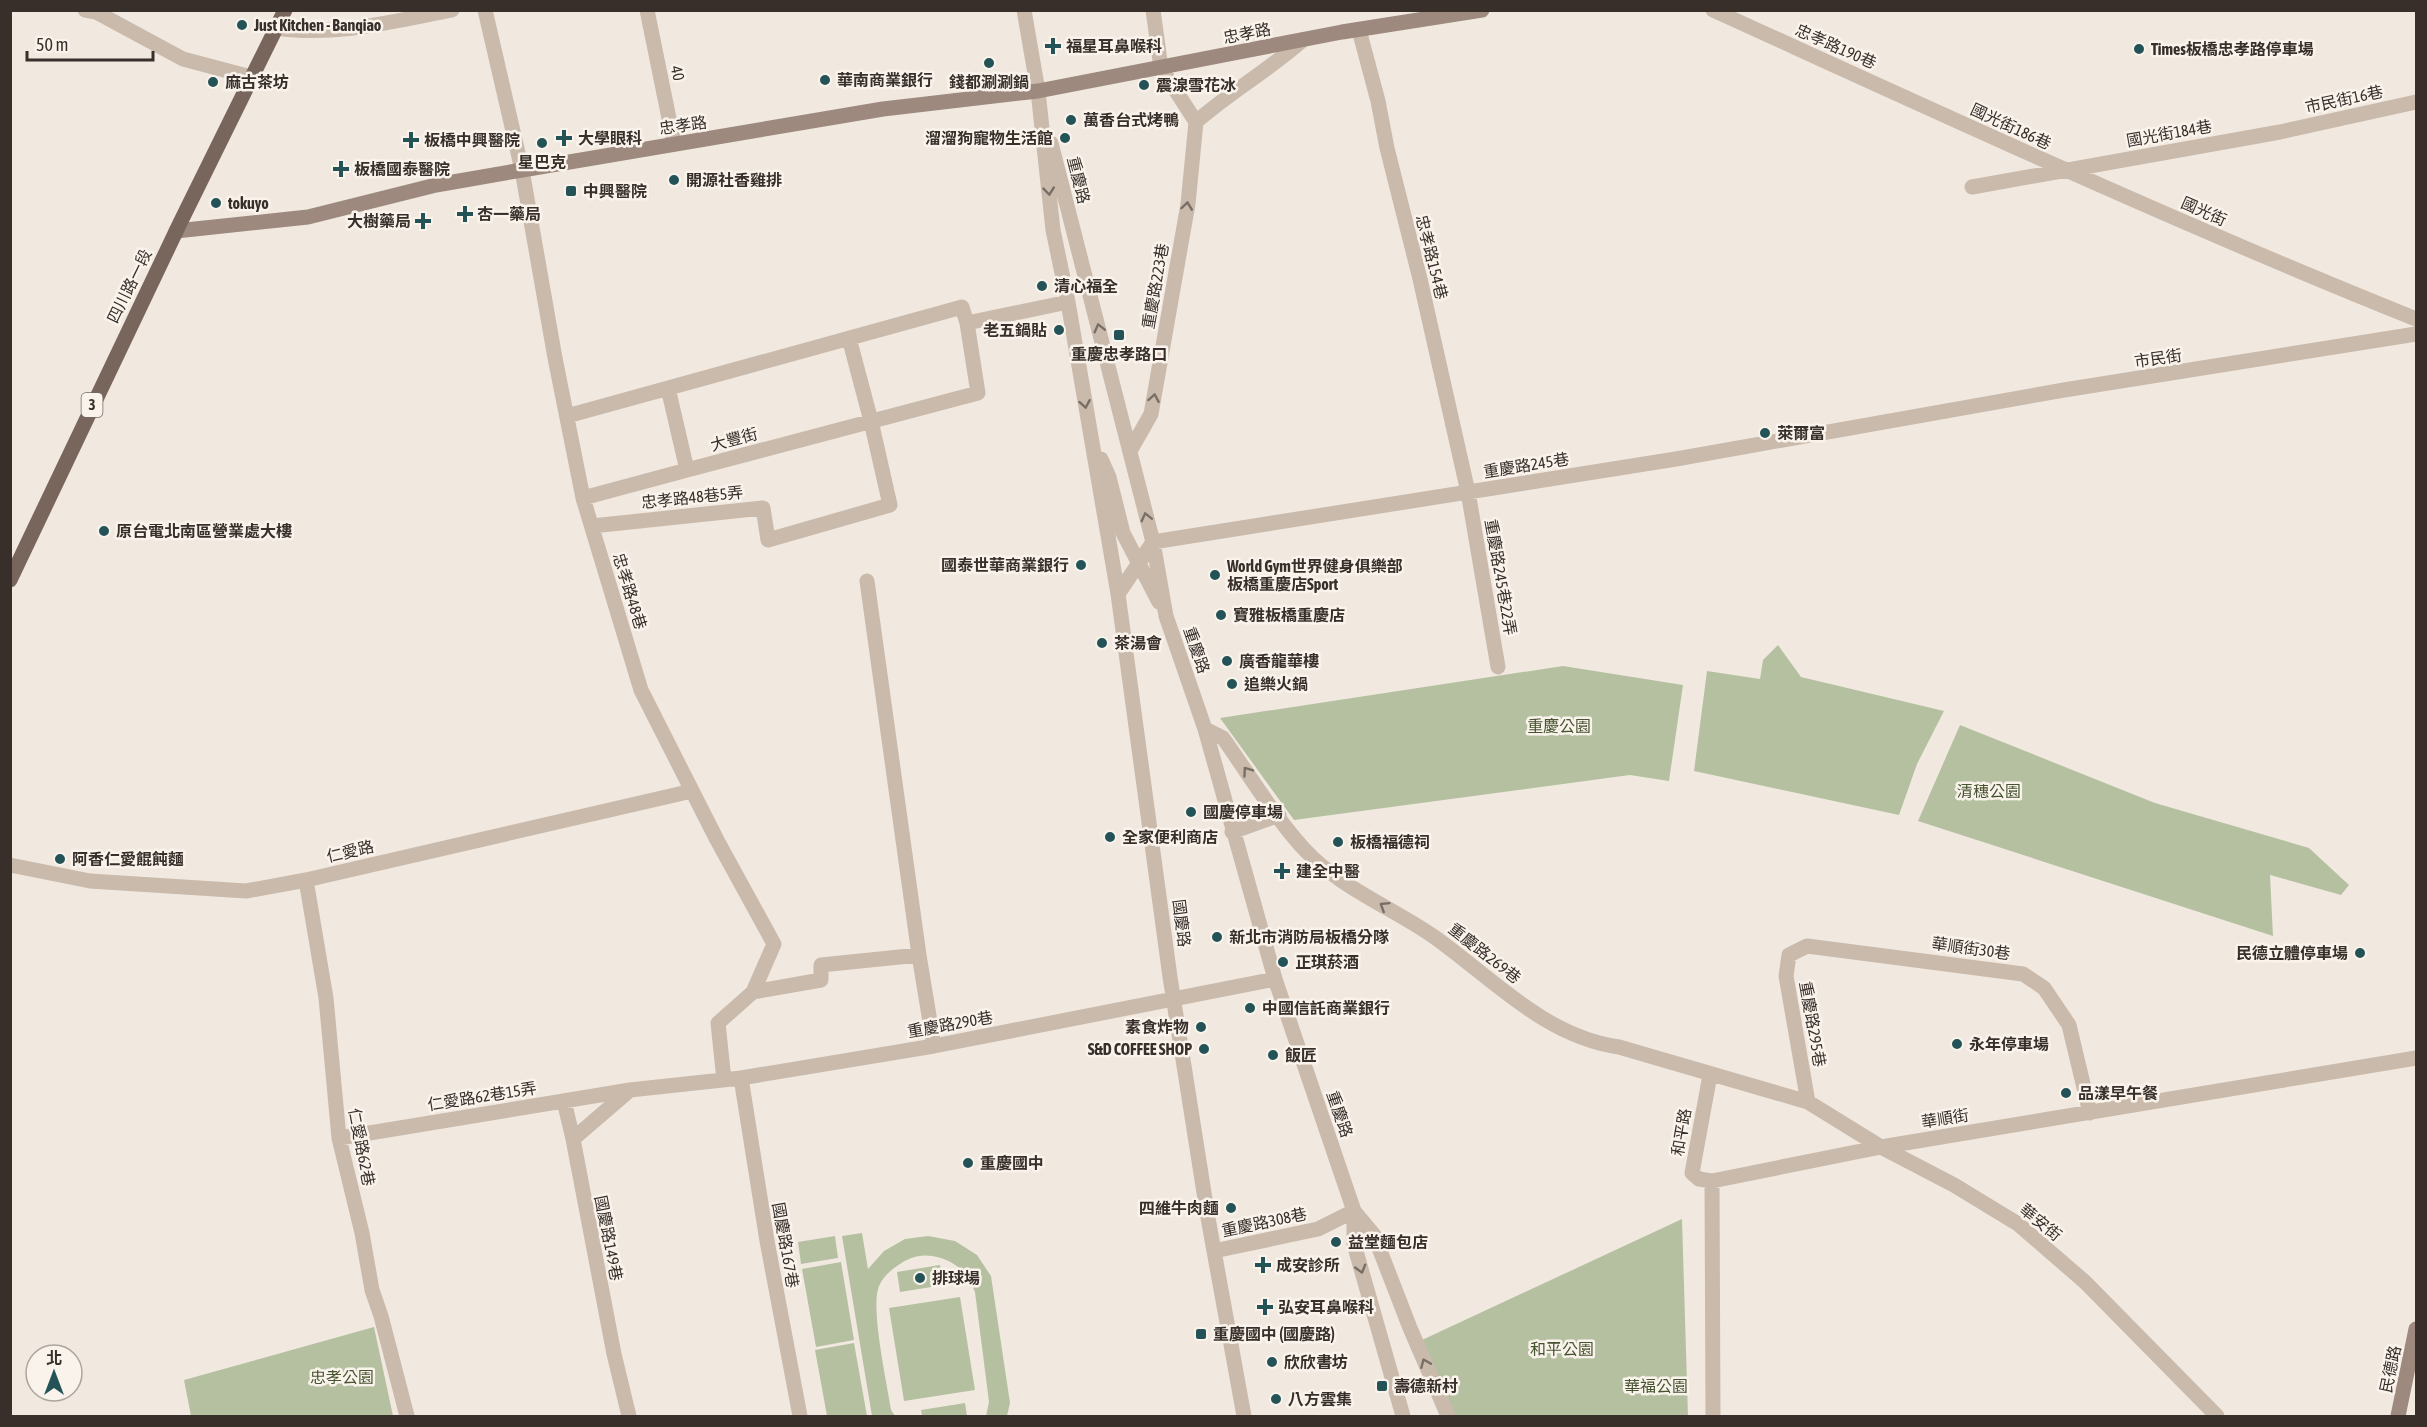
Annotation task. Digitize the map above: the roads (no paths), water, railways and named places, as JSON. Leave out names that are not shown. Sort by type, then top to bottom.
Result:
[{"type":"main road","name":"四川路一段","points":[[10,580],[176,231],[285,10]]},
{"type":"street","points":[[85,10],[96,12],[183,59],[251,77]]},
{"type":"street","points":[[277,28],[299,31],[353,28],[452,10]]},
{"type":"street","name":"忠孝路48巷","points":[[485,10],[522,170],[583,498],[641,690],[774,944],[753,992]]},
{"type":"street","name":"40","points":[[647,10],[674,143]]},
{"type":"street","name":"重慶路","points":[[1024,10],[1038,91],[1053,230],[1090,432]]},
{"type":"street","points":[[1153,10],[1161,68],[1196,122],[1222,98],[1280,60],[1303,40]]},
{"type":"street","name":"忠孝路","points":[[176,231],[308,217],[436,185],[627,154],[674,143],[723,138],[883,109],[1038,91],[1303,40],[1482,10]]},
{"type":"street","name":"忠孝路190巷","points":[[1713,10],[1944,115]]},
{"type":"street","name":"忠孝路154巷","points":[[1359,30],[1420,279],[1468,492]]},
{"type":"street","name":"重慶路","points":[[1038,91],[1153,542],[1166,616],[1205,729],[1275,979],[1354,1211],[1354,1244],[1403,1416]]},
{"type":"street","name":"市民街16巷","points":[[2280,132],[2416,102]]},
{"type":"street","name":"國光街186巷","points":[[1944,115],[2064,171]]},
{"type":"street","name":"重慶路223巷","points":[[1130,451],[1151,414],[1188,204],[1196,122]]},
{"type":"street","name":"國光街184巷","points":[[2064,171],[2280,132]]},
{"type":"street","points":[[1972,187],[2064,171]]},
{"type":"street","name":"國光街","points":[[2064,171],[2280,265],[2416,319]]},
{"type":"street","points":[[567,416],[963,307],[967,323],[1068,302]]},
{"type":"street","name":"大豐街","points":[[583,498],[978,393],[967,323]]},
{"type":"street","name":"市民街","points":[[1905,418],[2064,390],[2416,334]]},
{"type":"street","points":[[849,338],[871,421]]},
{"type":"street","points":[[668,388],[687,470]]},
{"type":"street","name":"重慶路245巷","points":[[1153,542],[1676,459],[1905,418]]},
{"type":"street","name":"忠孝路48巷5弄","points":[[592,526],[763,508],[768,540],[890,505],[871,421]]},
{"type":"street","points":[[1090,432],[1109,477],[1123,533],[1166,616]]},
{"type":"street","name":"國慶路","points":[[1090,432],[1118,594],[1174,1000],[1214,1251],[1244,1416]]},
{"type":"street","name":"重慶路245巷22弄","points":[[1468,492],[1498,667]]},
{"type":"street","points":[[1118,594],[1153,542]]},
{"type":"street","points":[[867,581],[919,955],[934,1046]]},
{"type":"street","name":"重慶路269巷","points":[[1205,729],[1223,738],[1304,850],[1335,875],[1434,936],[1532,1012],[1562,1029],[1601,1044],[1619,1047],[1808,1102]]},
{"type":"street","name":"仁愛路","points":[[10,865],[90,881],[246,891],[306,880],[692,791]]},
{"type":"street","points":[[1232,832],[1279,815]]},
{"type":"street","name":"仁愛路62巷","points":[[306,880],[326,998],[339,1138],[362,1233],[372,1290],[407,1416]]},
{"type":"street","name":"重慶路295巷","points":[[1808,1102],[1786,976],[1789,955],[1807,946],[1898,956]]},
{"type":"street","points":[[724,1080],[718,1023],[753,992],[821,980],[821,965],[919,955]]},
{"type":"street","name":"華順街30巷","points":[[1898,956],[2023,974],[2044,988],[2069,1025],[2090,1113]]},
{"type":"street","name":"重慶路290巷","points":[[630,1090],[741,1078],[934,1046],[1275,979]]},
{"type":"street","name":"華順街","points":[[1712,1181],[1881,1147],[2416,1058]]},
{"type":"street","name":"和平路","points":[[1710,1075],[1692,1173],[1700,1179],[1712,1181]]},
{"type":"street","name":"國慶路167巷","points":[[741,1078],[767,1241],[800,1416]]},
{"type":"street","points":[[573,1139],[630,1090]]},
{"type":"street","name":"仁愛路62巷15弄","points":[[339,1138],[630,1090]]},
{"type":"street","name":"國慶路149巷","points":[[564,1101],[614,1354],[629,1416]]},
{"type":"street","name":"華安街","points":[[1808,1102],[1881,1147],[1954,1185],[2018,1224],[2085,1282],[2217,1416]]},
{"type":"street","points":[[1712,1181],[1713,1416]]},
{"type":"street","name":"重慶路","points":[[1354,1211],[1374,1235],[1410,1329],[1448,1416]]},
{"type":"street","name":"重慶路308巷","points":[[1214,1251],[1318,1229],[1354,1211]]},
{"type":"street","name":"民德路","points":[[2398,1416],[2416,1329]]},
{"type":"place","name":"Just Kitchen - Banqiao","points":[[242,25]]},
{"type":"place","name":"福星耳鼻喉科","points":[[1053,46]]},
{"type":"place","name":"Times板橋忠孝路停車場","points":[[2139,49]]},
{"type":"place","name":"錢都涮涮鍋","points":[[989,63]]},
{"type":"place","name":"華南商業銀行","points":[[825,80]]},
{"type":"place","name":"麻古茶坊","points":[[213,82]]},
{"type":"place","name":"震湶雪花冰","points":[[1144,85]]},
{"type":"place","name":"萬香台式烤鴨","points":[[1071,120]]},
{"type":"place","name":"大學眼科","points":[[564,138]]},
{"type":"place","name":"溜溜狗寵物生活館","points":[[1065,138]]},
{"type":"place","name":"板橋中興醫院","points":[[411,140]]},
{"type":"place","name":"星巴克","points":[[542,143]]},
{"type":"place","name":"板橋國泰醫院","points":[[341,169]]},
{"type":"place","name":"開源社香雞排","points":[[674,180]]},
{"type":"place","name":"中興醫院","points":[[571,191]]},
{"type":"place","name":"tokuyo","points":[[216,203]]},
{"type":"place","name":"杏一藥局","points":[[465,214]]},
{"type":"place","name":"大樹藥局","points":[[423,221]]},
{"type":"place","name":"清心福全","points":[[1042,286]]},
{"type":"place","name":"老五鍋貼","points":[[1059,330]]},
{"type":"place","name":"重慶忠孝路口","points":[[1119,335]]},
{"type":"place","name":"萊爾富","points":[[1765,433]]},
{"type":"place","name":"原台電北南區營業處大樓","points":[[104,531]]},
{"type":"place","name":"國泰世華商業銀行","points":[[1081,565]]},
{"type":"place","name":"World Gym世界健身俱樂部 板橋重慶店Sport","points":[[1215,575]]},
{"type":"place","name":"寶雅板橋重慶店","points":[[1221,615]]},
{"type":"place","name":"茶湯會","points":[[1102,643]]},
{"type":"place","name":"廣香龍華樓","points":[[1227,661]]},
{"type":"place","name":"追樂火鍋","points":[[1232,684]]},
{"type":"place","name":"國慶停車場","points":[[1191,812]]},
{"type":"place","name":"全家便利商店","points":[[1110,837]]},
{"type":"place","name":"板橋福德祠","points":[[1338,842]]},
{"type":"place","name":"阿香仁愛餛飩麵","points":[[60,859]]},
{"type":"place","name":"建全中醫","points":[[1282,871]]},
{"type":"place","name":"新北市消防局板橋分隊","points":[[1217,937]]},
{"type":"place","name":"民德立體停車場","points":[[2360,953]]},
{"type":"place","name":"正琪菸酒","points":[[1283,962]]},
{"type":"place","name":"中國信託商業銀行","points":[[1250,1008]]},
{"type":"place","name":"素食炸物","points":[[1201,1027]]},
{"type":"place","name":"永年停車場","points":[[1957,1044]]},
{"type":"place","name":"S&D COFFEE SHOP","points":[[1204,1049]]},
{"type":"place","name":"飯匠","points":[[1273,1055]]},
{"type":"place","name":"品漾早午餐","points":[[2066,1093]]},
{"type":"place","name":"重慶國中","points":[[968,1163]]},
{"type":"place","name":"四維牛肉麵","points":[[1231,1208]]},
{"type":"place","name":"益堂麵包店","points":[[1336,1242]]},
{"type":"place","name":"成安診所","points":[[1263,1265]]},
{"type":"place","name":"排球場","points":[[920,1278]]},
{"type":"place","name":"弘安耳鼻喉科","points":[[1265,1307]]},
{"type":"place","name":"重慶國中 (國慶路)","points":[[1201,1334]]},
{"type":"place","name":"欣欣書坊","points":[[1272,1362]]},
{"type":"place","name":"壽德新村","points":[[1382,1386]]},
{"type":"place","name":"八方雲集","points":[[1276,1399]]},
{"type":"park label","name":"重慶公園","points":[[1559,726]]},
{"type":"park label","name":"清穗公園","points":[[1989,791]]},
{"type":"park label","name":"和平公園","points":[[1562,1349]]},
{"type":"park label","name":"忠孝公園","points":[[342,1377]]},
{"type":"park label","name":"華福公園","points":[[1656,1386]]}]
